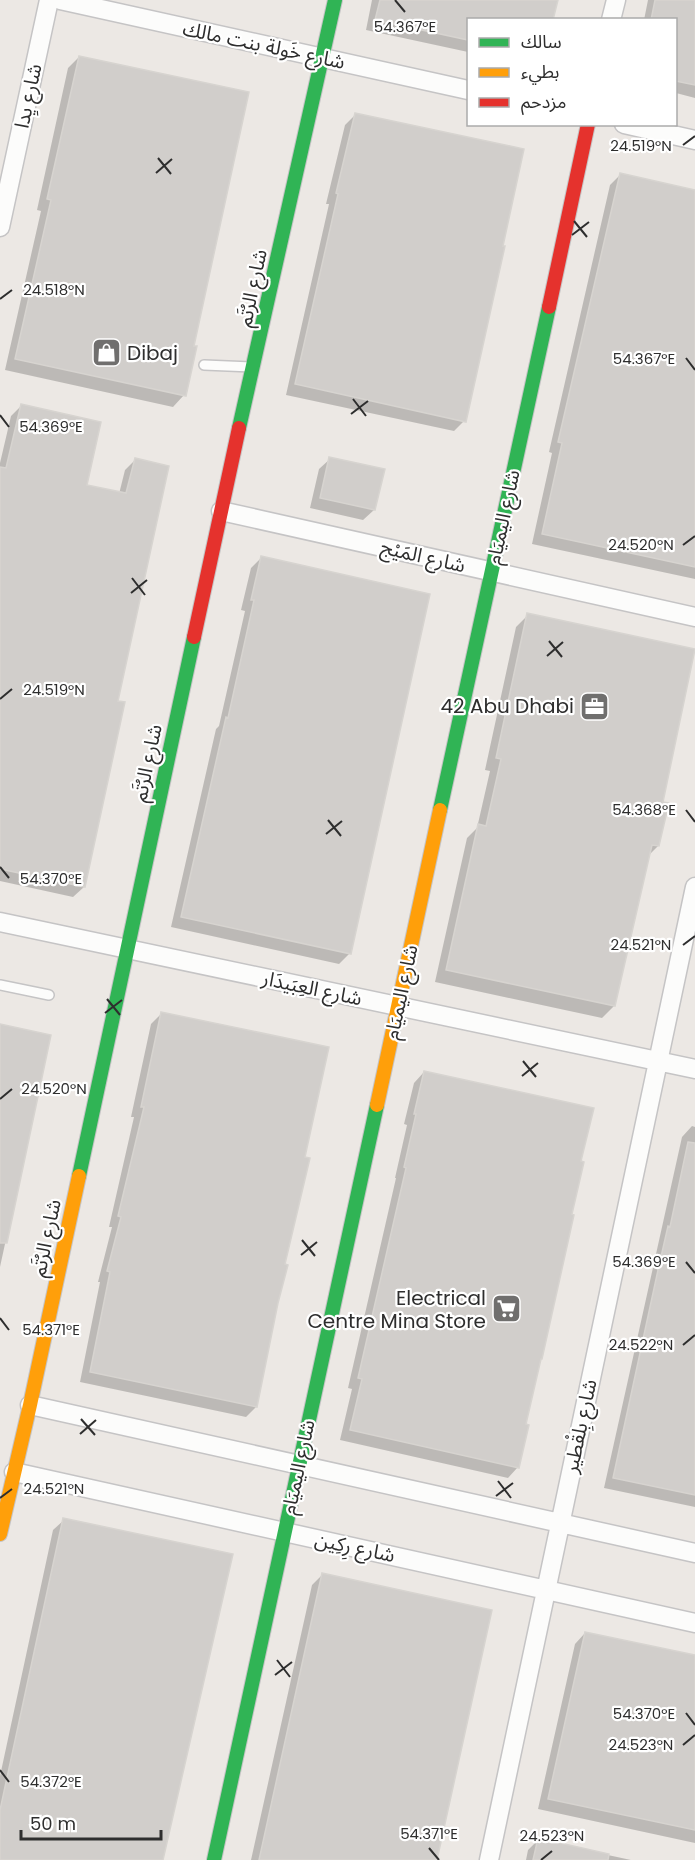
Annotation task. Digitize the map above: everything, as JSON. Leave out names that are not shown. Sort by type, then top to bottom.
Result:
[{"type":"street","name":"شارع يِدا","points":[[0,227],[49,0]]},
{"type":"street","name":"شارع خَولة بنت مالك","points":[[60,0],[467,90]]},
{"type":"street","name":"شارع الرُتَم","points":[[0,1534],[30,1405],[221,511],[335,0]]},
{"type":"street","points":[[612,18],[616,0]]},
{"type":"street","name":"شارع اليميَام","points":[[214,1860],[588,126]]},
{"type":"street","points":[[633,126],[695,140]]},
{"type":"street","name":"شارع المَيْج","points":[[221,511],[695,617]]},
{"type":"street","name":"شارع بِلقْطير","points":[[489,1860],[695,887]]},
{"type":"street","name":"شارع العِبَيدَار","points":[[0,922],[695,1069]]},
{"type":"street","points":[[30,1405],[695,1553]]},
{"type":"street","name":"شارع رِكِين","points":[[14,1472],[695,1623]]},
{"type":"lane","points":[[204,365],[254,367]]},
{"type":"lane","points":[[0,985],[49,995]]},
{"type":"building","points":[[380,0],[558,0],[554,18],[467,18],[467,40],[375,20]]},
{"type":"building","points":[[655,0],[695,0],[695,85],[677,81],[677,18],[651,18]]},
{"type":"building","points":[[79,56],[249,92],[194,346],[197,346],[186,396],[15,359],[51,200],[47,199]]},
{"type":"building","points":[[355,113],[524,149],[466,422],[295,384]]},
{"type":"building","points":[[620,173],[695,190],[695,567],[542,534],[562,443],[558,442]]},
{"type":"building","points":[[21,404],[101,422],[87,485],[126,493],[135,458],[169,466],[118,701],[125,702],[85,887],[0,869],[0,467],[6,468]]},
{"type":"building","points":[[329,457],[385,469],[375,510],[320,498]]},
{"type":"building","points":[[261,556],[430,594],[351,954],[181,917],[226,717],[228,718],[254,600],[251,600]]},
{"type":"building","points":[[527,613],[695,649],[663,802],[669,803],[659,846],[652,845],[615,1006],[446,970],[478,824],[486,826],[501,759],[496,758]]},
{"type":"building","points":[[161,1012],[329,1047],[305,1157],[310,1158],[285,1264],[288,1265],[257,1407],[90,1372],[110,1272],[107,1271],[144,1107],[141,1107]]},
{"type":"building","points":[[0,1024],[51,1035],[7,1243],[0,1243]]},
{"type":"building","points":[[424,1071],[594,1108],[581,1161],[584,1162],[572,1214],[574,1215],[526,1424],[529,1425],[519,1468],[350,1430],[362,1379],[358,1378],[406,1168],[404,1167]]},
{"type":"building","points":[[688,1142],[695,1143],[695,1495],[613,1478]]},
{"type":"building","points":[[63,1518],[233,1554],[163,1860],[0,1860],[0,1810]]},
{"type":"building","points":[[322,1573],[492,1610],[437,1860],[259,1860]]},
{"type":"building","points":[[585,1632],[695,1655],[695,1830],[548,1799]]},
{"type":"building","points":[[538,1838],[609,1854],[608,1860],[533,1860]]},
{"type":"traffic: fast","points":[[239,428],[335,0]]},
{"type":"traffic: fast","points":[[440,810],[549,307]]},
{"type":"traffic: fast","points":[[79,1176],[194,637]]},
{"type":"traffic: fast","points":[[214,1860],[377,1105]]},
{"type":"traffic: slow","points":[[377,1105],[440,810]]},
{"type":"traffic: slow","points":[[0,1534],[79,1176]]},
{"type":"traffic: jam","points":[[549,307],[588,126]]},
{"type":"traffic: jam","points":[[194,637],[239,428]]},
{"type":"place","name":"Dibaj","points":[[106,353]]},
{"type":"place","name":"42 Abu Dhabi","points":[[595,706]]},
{"type":"place","name":"Electrical Centre Mina Store","points":[[507,1309]]}]
